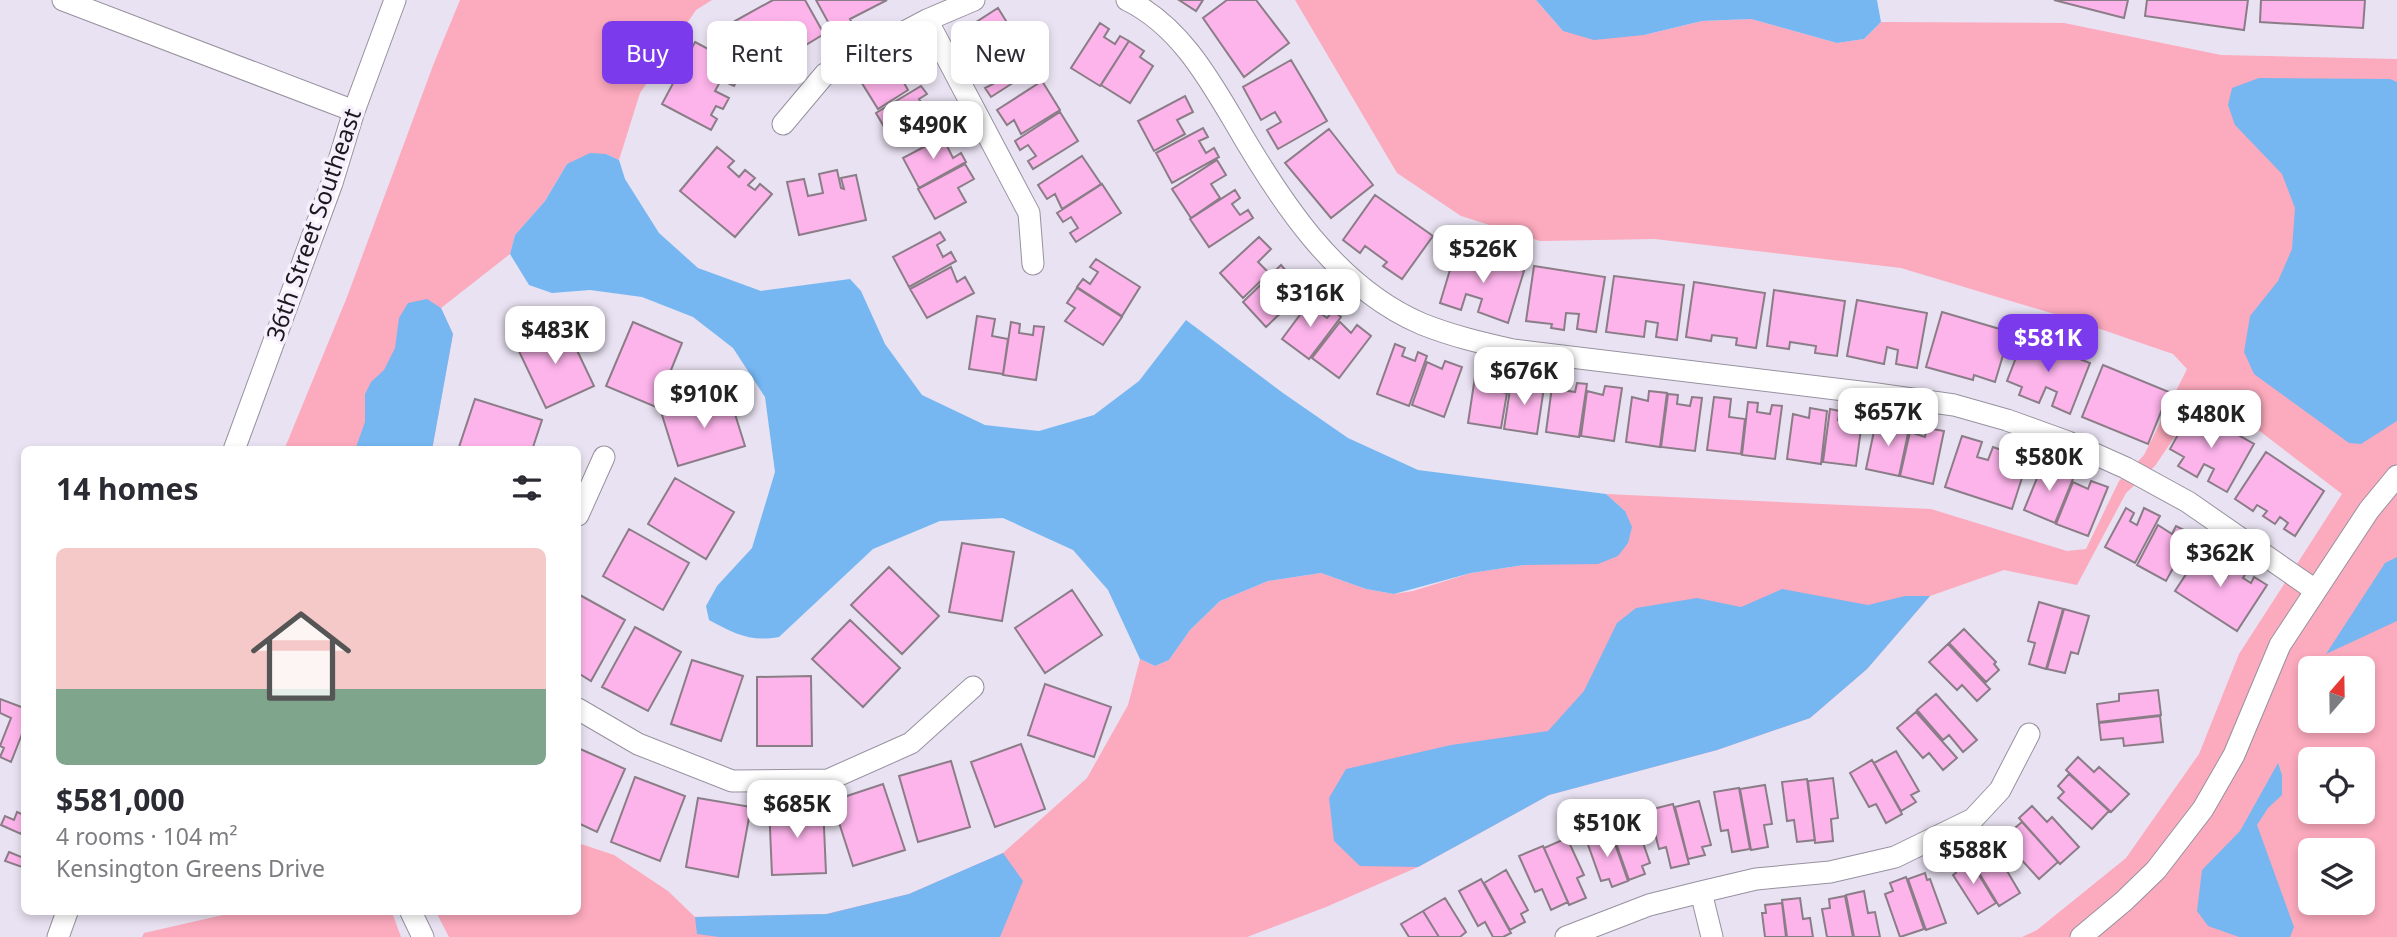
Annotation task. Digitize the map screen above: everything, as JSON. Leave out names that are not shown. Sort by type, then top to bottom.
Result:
[{"type":"street","points":[[63,0],[354,111]]},
{"type":"street","name":"36th Street Southeast","points":[[235,446],[332,183],[354,111],[395,0]]},
{"type":"street","points":[[783,124],[825,74],[927,20],[974,0]]},
{"type":"street","points":[[1127,0],[1173,33],[1210,79],[1303,228],[1335,264],[1381,301],[1420,323],[1466,340],[1513,350],[1954,405],[2067,442],[2126,468],[2188,502],[2315,590]]},
{"type":"street","points":[[927,20],[1029,213],[1033,264]]},
{"type":"street","points":[[581,508],[604,457]]},
{"type":"street","points":[[2081,937],[2156,870],[2203,809],[2234,755],[2272,661],[2315,590],[2369,510],[2397,475]]},
{"type":"street","points":[[581,711],[638,744],[732,780],[828,780],[911,743],[973,687]]},
{"type":"street","points":[[1566,937],[1649,905],[1756,879],[1830,872],[1895,857],[1939,838],[1973,820],[2000,790],[2029,734]]},
{"type":"street","points":[[1701,892],[1712,937]]},
{"type":"street","points":[[58,937],[66,915]]},
{"type":"street","points":[[412,915],[423,937]]},
{"type":"shaded area","points":[[460,0],[712,0],[696,10],[689,21],[602,21],[602,84],[646,84],[640,93],[619,160],[606,154],[567,164],[545,201],[515,235],[510,254],[441,308],[453,334],[433,446],[286,446],[347,297]]},
{"type":"shaded area","points":[[1295,0],[1536,0],[1563,31],[1644,35],[1702,21],[1751,19],[1837,43],[1864,39],[1881,22],[2064,23],[2221,55],[2397,59],[2397,937],[2022,937],[2037,930],[2126,858],[2199,754],[2239,654],[2342,494],[2206,390],[2155,466],[2126,493],[2077,585],[2004,570],[1930,596],[1867,669],[1810,718],[1717,750],[1549,795],[1418,867],[1326,907],[1247,937],[449,937],[438,915],[581,915],[581,844],[614,855],[668,891],[695,917],[826,914],[909,894],[1003,853],[1087,778],[1128,705],[1140,659],[1155,666],[1169,660],[1190,630],[1220,601],[1268,581],[1321,573],[1366,589],[1394,594],[1413,591],[1471,573],[1524,565],[1625,511],[1606,494],[1931,509],[2067,551],[2086,549],[2119,481],[2144,455],[2187,369],[2173,354],[2071,319],[1901,268],[1655,239],[1540,241],[1461,216],[1397,173]]},
{"type":"shaded area","points":[[223,915],[393,915],[401,937],[142,937],[144,933]]},
{"type":"water","points":[[1536,0],[1877,0],[1881,22],[1864,39],[1837,43],[1751,19],[1702,21],[1644,35],[1594,40],[1563,31]]},
{"type":"water","points":[[2259,78],[2390,79],[2397,82],[2397,421],[2361,444],[2349,443],[2254,374],[2244,352],[2250,316],[2278,281],[2292,249],[2295,208],[2282,174],[2235,125],[2228,105],[2232,88]]},
{"type":"water","points":[[590,153],[606,154],[619,160],[625,179],[659,233],[698,268],[761,291],[850,279],[861,291],[885,344],[922,395],[985,425],[1039,431],[1094,415],[1139,381],[1186,320],[1348,438],[1418,470],[1606,494],[1625,511],[1632,527],[1628,543],[1618,556],[1598,564],[1524,565],[1471,573],[1394,594],[1366,589],[1321,573],[1268,581],[1220,601],[1190,630],[1169,660],[1155,666],[1140,659],[1108,590],[1073,550],[1003,518],[940,521],[873,549],[779,637],[751,638],[735,633],[709,620],[706,606],[717,586],[752,548],[775,472],[765,397],[733,348],[693,317],[642,297],[590,290],[552,293],[529,285],[510,254],[515,235],[545,201],[567,164]]},
{"type":"water","points":[[427,299],[441,308],[453,334],[433,446],[356,446],[365,422],[365,394],[371,382],[384,370],[395,348],[399,318],[408,303]]},
{"type":"water","points":[[2397,557],[2397,621],[2326,654],[2385,563]]},
{"type":"water","points":[[1782,589],[1868,605],[1905,596],[1930,596],[1867,669],[1810,718],[1717,750],[1549,795],[1418,867],[1360,866],[1334,841],[1329,798],[1346,769],[1451,745],[1548,731],[1584,691],[1617,623],[1636,608],[1697,598],[1741,607]]},
{"type":"water","points":[[2278,763],[2282,775],[2282,795],[2268,808],[2257,825],[2294,927],[2290,937],[2239,937],[2208,926],[2197,911],[2202,870],[2240,831]]},
{"type":"water","points":[[1003,853],[1023,881],[1000,937],[719,937],[697,934],[695,917],[827,914],[909,894]]},
{"type":"building","points":[[773,0],[805,0],[821,29],[821,36],[807,44],[807,21],[735,21]]},
{"type":"building","points":[[816,0],[887,0],[850,19],[851,21],[828,21]]},
{"type":"building","points":[[1179,0],[1203,0],[1196,11]]},
{"type":"building","points":[[1227,0],[1256,0],[1289,43],[1244,77],[1203,18]]},
{"type":"building","points":[[2054,0],[2128,0],[2124,18]]},
{"type":"building","points":[[2147,0],[2248,0],[2244,30],[2145,16]]},
{"type":"building","points":[[2261,0],[2365,0],[2363,28],[2260,22]]},
{"type":"building","points":[[998,8],[1006,21],[978,21]]},
{"type":"building","points":[[1100,23],[1109,29],[1104,37],[1115,44],[1120,36],[1129,41],[1100,86],[1071,68]]},
{"type":"building","points":[[1129,41],[1144,51],[1140,57],[1153,66],[1130,103],[1101,85]]},
{"type":"building","points":[[695,42],[707,48],[707,84],[719,84],[715,91],[729,98],[723,109],[716,106],[711,115],[717,119],[711,130],[662,104],[673,84],[693,84]]},
{"type":"building","points":[[1291,60],[1327,121],[1278,149],[1267,130],[1281,122],[1275,112],[1261,120],[1243,87]]},
{"type":"building","points":[[862,84],[905,84],[908,90],[878,109]]},
{"type":"building","points":[[993,84],[1011,84],[991,97],[985,88]]},
{"type":"building","points":[[1037,84],[1044,84],[1060,110],[1021,134],[1014,120],[1007,125],[997,110]]},
{"type":"building","points":[[921,86],[927,94],[919,99],[926,110],[934,106],[939,114],[893,142],[876,113]]},
{"type":"building","points":[[1185,96],[1193,112],[1177,120],[1185,134],[1154,151],[1138,121]]},
{"type":"building","points":[[1060,112],[1078,141],[1033,169],[1028,161],[1036,156],[1028,145],[1020,150],[1015,141]]},
{"type":"building","points":[[1203,128],[1208,137],[1199,141],[1206,153],[1214,148],[1219,157],[1172,183],[1156,153]]},
{"type":"building","points":[[1329,129],[1373,185],[1331,218],[1285,163]]},
{"type":"building","points":[[950,133],[955,142],[947,146],[953,158],[961,153],[966,162],[919,188],[903,158]]},
{"type":"building","points":[[717,147],[734,161],[728,167],[739,177],[745,170],[755,178],[748,185],[755,190],[760,184],[772,194],[735,237],[680,191]]},
{"type":"building","points":[[1082,156],[1101,184],[1062,209],[1055,194],[1047,199],[1038,185]]},
{"type":"building","points":[[1217,160],[1226,175],[1211,184],[1220,198],[1191,218],[1172,189]]},
{"type":"building","points":[[965,164],[974,179],[958,188],[966,202],[935,219],[918,189]]},
{"type":"building","points":[[837,170],[841,188],[844,189],[841,178],[856,175],[866,220],[799,235],[787,182],[804,179],[808,196],[823,193],[819,174]]},
{"type":"building","points":[[1102,184],[1121,213],[1076,242],[1070,233],[1078,228],[1071,217],[1063,222],[1057,213]]},
{"type":"building","points":[[1235,190],[1240,198],[1232,204],[1240,215],[1248,210],[1253,218],[1209,247],[1190,219]]},
{"type":"building","points":[[1375,195],[1433,236],[1402,279],[1383,266],[1387,262],[1365,246],[1360,253],[1343,240]]},
{"type":"building","points":[[940,232],[945,240],[937,245],[943,257],[951,252],[956,261],[909,287],[893,257]]},
{"type":"building","points":[[1259,237],[1271,249],[1258,262],[1269,273],[1243,298],[1220,273]]},
{"type":"building","points":[[1456,250],[1524,271],[1508,323],[1478,312],[1482,299],[1466,294],[1461,310],[1440,303]]},
{"type":"building","points":[[1096,259],[1140,287],[1122,316],[1077,287],[1083,279],[1090,284],[1098,272],[1090,267]]},
{"type":"building","points":[[1281,265],[1288,273],[1282,279],[1291,289],[1298,282],[1305,290],[1266,327],[1243,302]]},
{"type":"building","points":[[1534,266],[1605,277],[1596,332],[1577,329],[1579,314],[1566,313],[1564,330],[1551,328],[1552,324],[1526,321]]},
{"type":"building","points":[[951,267],[957,282],[965,277],[974,293],[927,318],[910,289]]},
{"type":"building","points":[[1614,276],[1684,285],[1677,340],[1656,337],[1658,323],[1646,321],[1644,337],[1606,332]]},
{"type":"building","points":[[1694,282],[1765,293],[1756,348],[1736,345],[1737,338],[1712,335],[1711,341],[1686,337]]},
{"type":"building","points":[[1077,288],[1122,317],[1103,345],[1065,321],[1075,308],[1067,303]]},
{"type":"building","points":[[1774,290],[1845,301],[1837,356],[1815,353],[1816,346],[1790,342],[1789,349],[1767,346]]},
{"type":"building","points":[[1314,296],[1322,303],[1316,310],[1327,318],[1333,311],[1341,317],[1309,359],[1282,339]]},
{"type":"building","points":[[1857,300],[1927,313],[1917,368],[1896,364],[1898,350],[1887,347],[1884,364],[1847,356]]},
{"type":"building","points":[[1942,312],[2010,332],[1995,382],[1974,375],[1973,380],[1926,367]]},
{"type":"building","points":[[977,316],[995,319],[992,336],[1008,339],[1003,374],[969,369]]},
{"type":"building","points":[[633,322],[682,343],[656,407],[606,386]]},
{"type":"building","points":[[1011,322],[1020,324],[1019,333],[1033,335],[1034,326],[1044,327],[1036,380],[1003,375]]},
{"type":"building","points":[[1340,322],[1351,333],[1357,325],[1371,336],[1339,378],[1312,358]]},
{"type":"building","points":[[564,323],[594,386],[546,408],[516,345]]},
{"type":"building","points":[[2024,337],[2090,363],[2070,414],[2052,406],[2057,392],[2046,387],[2039,403],[2019,395],[2022,387],[2007,381]]},
{"type":"building","points":[[1395,344],[1405,348],[1402,356],[1415,361],[1418,352],[1427,356],[1409,406],[1377,394]]},
{"type":"building","points":[[1445,361],[1462,367],[1444,417],[1412,405],[1427,362],[1442,369]]},
{"type":"building","points":[[2103,365],[2169,392],[2148,444],[2082,417]]},
{"type":"building","points":[[1476,370],[1493,373],[1491,390],[1507,393],[1501,428],[1468,423]]},
{"type":"building","points":[[1512,376],[1522,378],[1520,387],[1534,389],[1535,380],[1545,381],[1537,434],[1504,429]]},
{"type":"building","points":[[1553,379],[1563,381],[1562,390],[1575,392],[1577,383],[1587,384],[1579,437],[1546,432]]},
{"type":"building","points":[[1605,386],[1622,388],[1614,441],[1581,436],[1587,391],[1603,395]]},
{"type":"building","points":[[1649,391],[1667,393],[1660,447],[1626,442],[1632,397],[1648,401]]},
{"type":"building","points":[[1668,394],[1678,395],[1677,404],[1690,406],[1692,397],[1702,398],[1695,451],[1661,447]]},
{"type":"building","points":[[729,395],[745,446],[678,466],[662,415]]},
{"type":"building","points":[[1714,397],[1731,399],[1729,417],[1745,419],[1741,454],[1707,450]]},
{"type":"building","points":[[475,399],[542,420],[533,446],[459,446]]},
{"type":"building","points":[[1748,402],[1758,403],[1757,412],[1770,414],[1772,405],[1782,406],[1775,459],[1742,455]]},
{"type":"building","points":[[1810,408],[1827,411],[1821,464],[1787,459],[1793,414],[1809,418]]},
{"type":"building","points":[[1830,409],[1840,411],[1838,420],[1852,421],[1853,412],[1863,414],[1856,466],[1823,462]]},
{"type":"building","points":[[2192,409],[2254,444],[2227,492],[2208,481],[2214,469],[2204,464],[2197,477],[2178,466],[2184,457],[2170,449]]},
{"type":"building","points":[[1877,417],[1887,419],[1885,428],[1898,431],[1900,422],[1910,424],[1899,476],[1866,469]]},
{"type":"building","points":[[1927,428],[1944,431],[1933,484],[1900,476],[1910,432],[1925,437]]},
{"type":"building","points":[[1962,436],[1982,442],[1977,457],[1988,460],[1993,447],[2016,455],[2017,452],[2029,456],[2012,509],[1945,487]]},
{"type":"building","points":[[2266,452],[2324,491],[2295,536],[2284,529],[2288,523],[2280,517],[2275,524],[2263,516],[2267,511],[2257,505],[2253,511],[2235,499]]},
{"type":"building","points":[[2044,461],[2053,465],[2050,473],[2062,478],[2066,470],[2075,474],[2055,523],[2024,510]]},
{"type":"building","points":[[675,478],[734,512],[706,559],[648,524]]},
{"type":"building","points":[[2091,481],[2108,487],[2088,536],[2056,524],[2073,482],[2088,489]]},
{"type":"building","points":[[2126,508],[2134,513],[2130,521],[2137,525],[2144,508],[2160,516],[2135,563],[2105,547]]},
{"type":"building","points":[[2158,525],[2172,534],[2176,526],[2192,534],[2166,581],[2137,565]]},
{"type":"building","points":[[629,529],[689,563],[663,610],[603,576]]},
{"type":"building","points":[[962,543],[1014,552],[1002,621],[949,612]]},
{"type":"building","points":[[2206,544],[2226,557],[2218,570],[2227,576],[2236,562],[2248,570],[2243,578],[2251,583],[2254,577],[2267,585],[2237,631],[2175,591]]},
{"type":"building","points":[[889,567],[939,616],[902,654],[851,605]]},
{"type":"building","points":[[1072,590],[1102,635],[1045,673],[1015,628]]},
{"type":"building","points":[[581,596],[625,620],[591,681],[581,675]]},
{"type":"building","points":[[2039,602],[2063,609],[2046,669],[2029,664],[2035,643],[2028,641]]},
{"type":"building","points":[[2064,609],[2089,616],[2078,654],[2071,652],[2065,673],[2047,669]]},
{"type":"building","points":[[850,620],[900,668],[863,707],[812,659]]},
{"type":"building","points":[[635,627],[681,652],[648,711],[602,687]]},
{"type":"building","points":[[1964,629],[1996,662],[1994,664],[1999,670],[1986,682],[1949,643]]},
{"type":"building","points":[[1948,644],[1990,689],[1977,701],[1962,685],[1957,690],[1929,662]]},
{"type":"building","points":[[692,660],[743,676],[721,741],[671,724]]},
{"type":"building","points":[[811,676],[812,746],[757,746],[757,677]]},
{"type":"building","points":[[1045,684],[1111,707],[1094,757],[1028,735]]},
{"type":"building","points":[[2158,690],[2161,715],[2099,722],[2097,704],[2119,701],[2119,694]]},
{"type":"building","points":[[1936,694],[1977,740],[1963,752],[1949,735],[1943,740],[1917,710]]},
{"type":"building","points":[[0,699],[21,707],[21,737],[11,762],[0,757],[4,748],[0,746],[11,718],[0,713]]},
{"type":"building","points":[[1916,712],[1957,758],[1943,770],[1929,753],[1923,758],[1897,728]]},
{"type":"building","points":[[2160,716],[2163,742],[2124,746],[2123,738],[2101,740],[2099,723]]},
{"type":"building","points":[[1021,744],[1045,809],[995,827],[971,762]]},
{"type":"building","points":[[581,749],[625,769],[597,832],[581,824]]},
{"type":"building","points":[[1896,751],[1919,791],[1911,795],[1916,802],[1901,811],[1874,763]]},
{"type":"building","points":[[2078,757],[2094,772],[2099,767],[2129,794],[2111,812],[2066,770]]},
{"type":"building","points":[[1872,760],[1902,814],[1886,823],[1876,804],[1869,807],[1850,773]]},
{"type":"building","points":[[951,761],[970,827],[918,842],[899,776]]},
{"type":"building","points":[[2069,774],[2109,811],[2092,829],[2058,798],[2064,792],[2058,786]]},
{"type":"building","points":[[635,777],[685,796],[660,861],[611,842]]},
{"type":"building","points":[[1833,778],[1838,818],[1831,819],[1833,841],[1815,843],[1808,781]]},
{"type":"building","points":[[1807,779],[1815,840],[1797,842],[1794,820],[1787,821],[1782,782]]},
{"type":"building","points":[[883,784],[905,850],[853,866],[832,801]]},
{"type":"building","points":[[1765,785],[1772,824],[1764,825],[1768,847],[1751,850],[1740,789]]},
{"type":"building","points":[[1739,788],[1750,849],[1732,852],[1728,830],[1721,831],[1714,792]]},
{"type":"building","points":[[698,798],[751,807],[738,877],[686,867]]},
{"type":"building","points":[[1699,801],[1711,845],[1702,847],[1705,855],[1688,859],[1675,807]]},
{"type":"building","points":[[823,804],[826,873],[772,875],[769,806]]},
{"type":"building","points":[[1673,804],[1689,864],[1671,868],[1666,847],[1659,849],[1649,810]]},
{"type":"building","points":[[2032,806],[2047,822],[2052,817],[2079,847],[2060,864],[2019,818]]},
{"type":"building","points":[[17,812],[21,814],[21,834],[1,825],[5,816],[14,820]]},
{"type":"building","points":[[1635,820],[1650,863],[1642,866],[1645,874],[1629,880],[1611,829]]},
{"type":"building","points":[[2022,822],[2058,862],[2039,879],[2008,845],[2015,839],[2009,833]]},
{"type":"building","points":[[1610,830],[1628,881],[1612,887],[1609,879],[1601,881],[1586,839]]},
{"type":"building","points":[[1567,838],[1584,875],[1577,878],[1586,898],[1569,905],[1544,848]]},
{"type":"building","points":[[1982,844],[1993,863],[2000,859],[2020,893],[1999,906],[1967,853]]},
{"type":"building","points":[[1543,846],[1568,902],[1551,910],[1542,889],[1535,892],[1519,856]]},
{"type":"building","points":[[9,852],[21,857],[21,867],[5,861]]},
{"type":"building","points":[[1968,857],[1996,903],[1978,914],[1953,875],[1956,873],[1952,866]]},
{"type":"building","points":[[1506,870],[1528,910],[1521,914],[1525,922],[1510,930],[1484,883]]},
{"type":"building","points":[[1925,873],[1927,880],[1930,879],[1946,923],[1926,930],[1908,879]]},
{"type":"building","points":[[1906,877],[1924,929],[1900,937],[1885,894],[1893,891],[1890,883]]},
{"type":"building","points":[[1481,879],[1511,933],[1503,937],[1493,937],[1485,922],[1478,926],[1459,891]]},
{"type":"building","points":[[1864,891],[1868,913],[1875,912],[1880,937],[1854,937],[1846,895]]},
{"type":"building","points":[[1845,896],[1853,937],[1827,937],[1822,909],[1830,908],[1829,899]]},
{"type":"building","points":[[1445,898],[1466,932],[1460,937],[1439,937],[1423,911]]},
{"type":"building","points":[[1800,898],[1803,919],[1810,918],[1813,937],[1787,937],[1782,900]]},
{"type":"building","points":[[1782,903],[1786,937],[1765,937],[1762,913],[1766,913],[1765,905]]},
{"type":"building","points":[[1423,911],[1439,937],[1409,937],[1401,924]]}]
